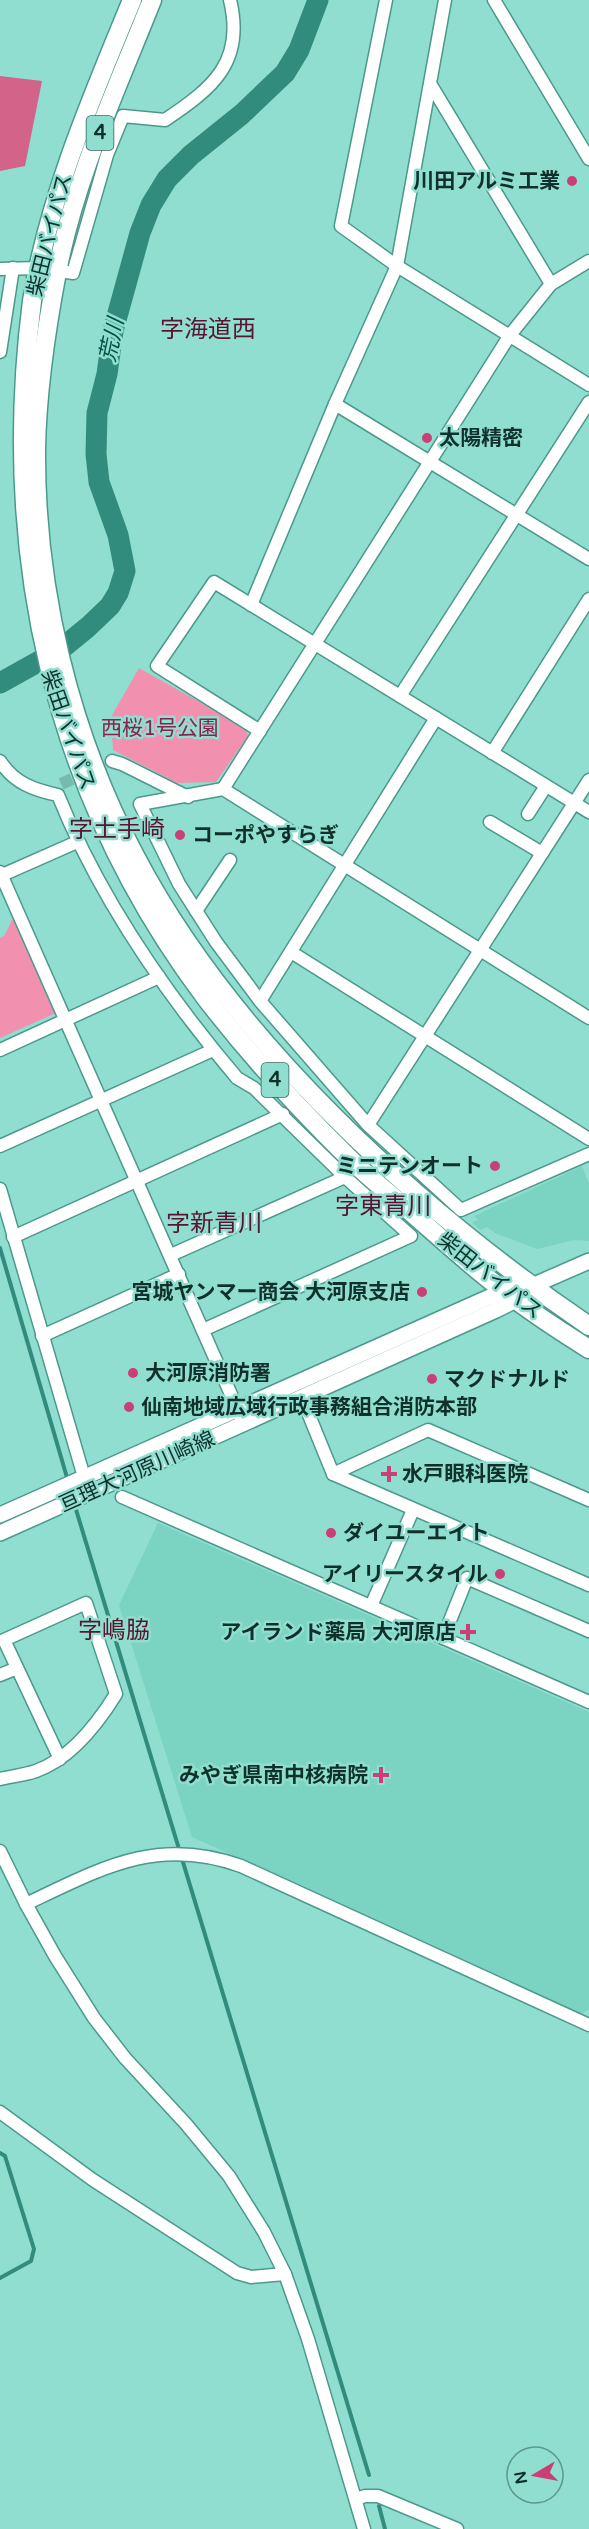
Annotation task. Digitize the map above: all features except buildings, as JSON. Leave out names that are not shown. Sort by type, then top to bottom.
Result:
[{"type":"highway","name":"柴田バイパス","points":[[132,0],[66,168],[39,268],[23,370],[20,486],[25,553],[42,652],[70,720],[133,853],[191,948],[236,1007],[279,1058],[376,1156],[502,1264],[589,1326]]},
{"type":"highway","name":"柴田バイパス","points":[[152,0],[81,183],[58,270],[41,376],[36,450],[38,505],[46,583],[70,720],[93,804],[123,866],[164,935],[205,996],[257,1061],[349,1158],[509,1295],[589,1349]]},
{"type":"main road","name":"亘理大河原川崎線","points":[[0,1515],[238,1408],[589,1261]]},
{"type":"main road","name":"亘理大河原川崎線","points":[[0,1533],[302,1398],[509,1295]]},
{"type":"street","points":[[0,269],[39,268],[73,273],[107,155],[123,116],[165,120],[194,99],[224,69],[234,43],[230,0]]},
{"type":"street","points":[[386,0],[341,226],[397,266],[589,384]]},
{"type":"street","points":[[494,0],[589,159]]},
{"type":"street","points":[[251,605],[335,404],[397,266],[448,2]]},
{"type":"street","points":[[431,85],[551,284]]},
{"type":"street","points":[[589,261],[551,284],[510,335],[223,789],[140,804],[179,884],[260,1001],[368,1125],[461,1210],[589,1154]]},
{"type":"street","points":[[0,352],[13,268]]},
{"type":"street","points":[[400,696],[589,402]]},
{"type":"street","points":[[335,404],[589,559]]},
{"type":"street","points":[[260,731],[157,666],[214,582],[589,812]]},
{"type":"street","points":[[492,753],[589,599]]},
{"type":"street","points":[[260,1001],[436,718]]},
{"type":"street","points":[[0,761],[6,770],[24,785],[36,790],[60,789],[77,843],[98,882],[159,977],[213,1050],[237,1078],[254,1088],[345,1177],[411,1236],[203,1330]]},
{"type":"street","points":[[112,761],[188,797]]},
{"type":"street","points":[[368,1125],[589,780]]},
{"type":"street","points":[[528,814],[546,786]]},
{"type":"street","points":[[223,789],[589,1018]]},
{"type":"street","points":[[490,822],[542,853]]},
{"type":"street","points":[[77,843],[0,875],[171,1255],[244,1424]]},
{"type":"street","points":[[196,911],[230,860]]},
{"type":"street","points":[[291,952],[589,1139]]},
{"type":"street","points":[[0,1050],[159,977]]},
{"type":"street","points":[[0,1146],[213,1050]]},
{"type":"street","points":[[13,1237],[282,1114]]},
{"type":"street","points":[[171,1255],[345,1177]]},
{"type":"street","points":[[0,1189],[42,1336],[73,1482]]},
{"type":"street","points":[[42,1336],[179,1274]]},
{"type":"street","points":[[302,1398],[333,1474],[589,1585]]},
{"type":"street","points":[[190,1429],[197,1445]]},
{"type":"street","points":[[333,1474],[428,1430],[589,1500]]},
{"type":"street","points":[[122,1497],[589,1702]]},
{"type":"street","points":[[371,1606],[414,1510]]},
{"type":"street","points":[[442,1638],[467,1578],[589,1631]]},
{"type":"street","points":[[0,1779],[36,1771],[60,1759],[108,1707],[116,1694],[86,1603],[4,1640],[60,1759]]},
{"type":"street","points":[[0,1675],[17,1668]]},
{"type":"street","points":[[0,1851],[55,1956],[94,2019],[125,2058],[186,2124],[229,2176],[264,2232],[285,2274],[308,2339],[364,2529]]},
{"type":"street","points":[[26,1904],[120,1863],[167,1852],[214,1857],[241,1866],[589,2025]]},
{"type":"street","points":[[0,2112],[93,2180],[237,2273],[251,2277],[285,2274]]},
{"type":"street","points":[[356,2499],[378,2496],[457,2529]]},
{"type":"shaded area","points":[[0,76],[42,81],[25,166],[0,171]]},
{"type":"shaded area","points":[[582,1166],[589,1184],[589,1241],[574,1240],[537,1249],[495,1233],[487,1227],[480,1230],[472,1222],[478,1220],[474,1216]]},
{"type":"shaded area","name":"みやぎ県南中核病院","points":[[158,1523],[589,1712],[589,2009],[581,2014],[192,1837],[119,1605]]},
{"type":"green space","name":"西桜1号公園","points":[[139,668],[246,728],[248,736],[216,782],[177,783],[113,750],[111,717]]},
{"type":"green space","points":[[14,916],[56,1013],[0,1038],[0,938],[4,936]]},
{"type":"waterway","name":"荒川","points":[[0,683],[61,649],[110,606],[118,593],[125,571],[118,535],[99,482],[96,454],[97,413],[107,374],[113,331],[140,233],[151,205],[167,179],[191,155],[242,114],[285,73],[299,50],[318,0]]},
{"type":"waterway","points":[[0,1248],[68,1481]]},
{"type":"waterway","points":[[74,1503],[369,2475]]},
{"type":"waterway","points":[[0,2153],[5,2156],[34,2249],[31,2261],[0,2278]]},
{"type":"waterway","points":[[379,2506],[385,2529]]},
{"type":"tunnel","points":[[61,784],[112,761]]},
{"type":"place","name":"川田アルミ工業","points":[[572,181]]},
{"type":"place","name":"太陽精密","points":[[427,438]]},
{"type":"place","name":"コーポやすらぎ","points":[[180,835]]},
{"type":"place","name":"ミニテンオート","points":[[495,1166]]},
{"type":"place","name":"宮城ヤンマー商会 大河原支店","points":[[422,1292]]},
{"type":"place","name":"大河原消防署","points":[[133,1373]]},
{"type":"place","name":"マクドナルド","points":[[432,1379]]},
{"type":"place","name":"仙南地域広域行政事務組合消防本部","points":[[129,1407]]},
{"type":"place","name":"水戸眼科医院","points":[[389,1474]]},
{"type":"place","name":"ダイユーエイト","points":[[331,1533]]},
{"type":"place","name":"アイリースタイル","points":[[500,1574]]},
{"type":"place","name":"アイランド薬局 大河原店","points":[[468,1632]]},
{"type":"place","name":"みやぎ県南中核病院","points":[[381,1775]]},
{"type":"district","name":"字海道西","points":[[208,329]]},
{"type":"district","name":"字土手崎","points":[[117,829]]},
{"type":"district","name":"字東青川","points":[[383,1206]]},
{"type":"district","name":"字新青川","points":[[214,1223]]},
{"type":"district","name":"字嶋脇","points":[[114,1630]]}]
